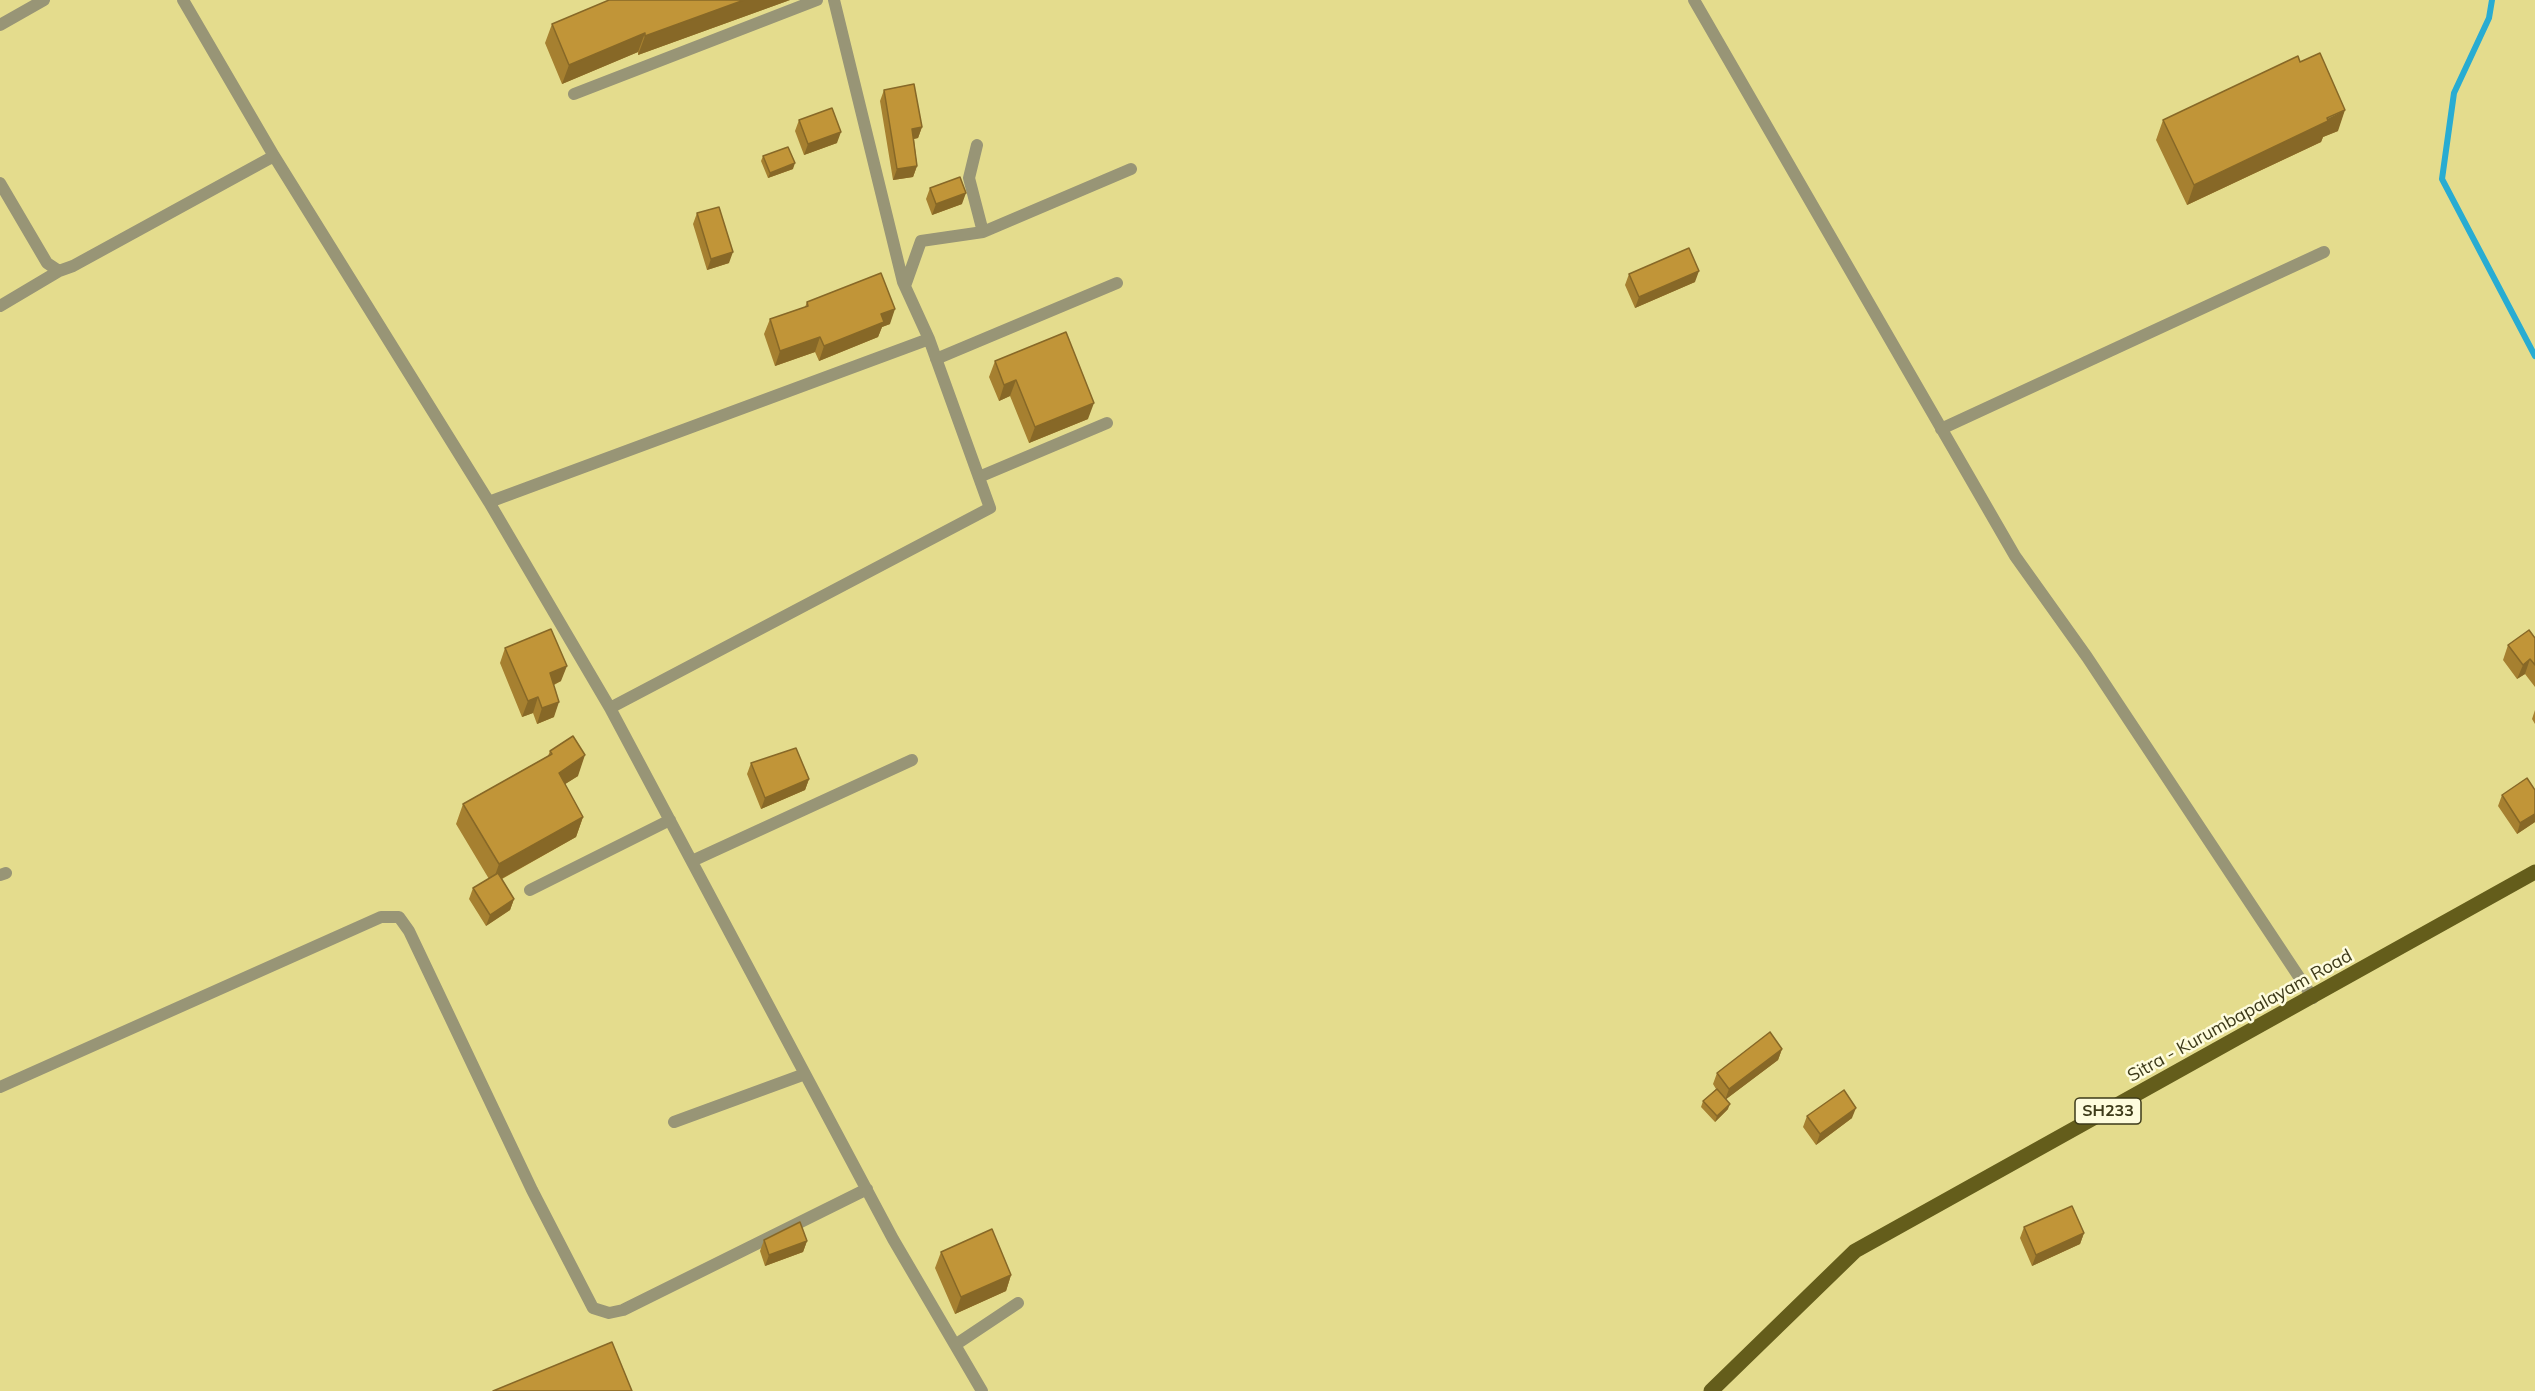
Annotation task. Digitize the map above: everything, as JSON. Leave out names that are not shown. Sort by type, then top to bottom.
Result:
[{"type":"main road","name":"Sitra - Kurumbapalayam Road","points":[[1711,1391],[1855,1251],[2313,998],[2535,872]]},
{"type":"street","points":[[0,25],[44,0]]},
{"type":"street","points":[[183,0],[274,156],[489,502],[610,708],[867,1189],[982,1391]]},
{"type":"street","points":[[574,94],[817,0]]},
{"type":"street","points":[[610,708],[990,508],[929,339],[904,286],[834,0]]},
{"type":"street","points":[[1694,0],[2015,556],[2087,657],[2313,998]]},
{"type":"street","points":[[977,145],[969,178],[983,232]]},
{"type":"street","points":[[0,306],[59,271],[73,266],[274,156]]},
{"type":"street","points":[[904,286],[921,241],[983,232],[1131,169]]},
{"type":"street","points":[[0,183],[47,263],[59,271]]},
{"type":"street","points":[[1941,429],[2324,252]]},
{"type":"street","points":[[936,359],[1117,283]]},
{"type":"street","points":[[489,502],[929,339]]},
{"type":"street","points":[[979,477],[1107,423]]},
{"type":"street","points":[[692,861],[912,760]]},
{"type":"street","points":[[530,890],[670,820]]},
{"type":"street","points":[[0,1087],[381,917],[399,917],[409,931],[532,1190],[593,1308],[609,1313],[623,1310],[867,1189]]},
{"type":"street","points":[[674,1122],[805,1074]]},
{"type":"street","points":[[955,1345],[1018,1303]]},
{"type":"building","points":[[609,0],[744,0],[645,36],[645,33],[569,65],[552,24]]},
{"type":"building","points":[[2320,53],[2345,110],[2327,118],[2328,121],[2194,185],[2163,120],[2298,56],[2300,62]]},
{"type":"building","points":[[914,84],[922,127],[912,129],[917,166],[897,169],[884,90]]},
{"type":"building","points":[[832,108],[841,132],[808,144],[799,120]]},
{"type":"building","points":[[788,147],[795,163],[770,173],[763,156]]},
{"type":"building","points":[[960,177],[966,193],[936,204],[930,188]]},
{"type":"building","points":[[719,207],[733,252],[711,259],[697,213]]},
{"type":"building","points":[[1689,248],[1699,271],[1639,297],[1629,274]]},
{"type":"building","points":[[881,273],[895,309],[881,314],[884,322],[824,346],[820,337],[780,351],[770,319],[808,306],[807,302]]},
{"type":"building","points":[[1066,332],[1094,403],[1035,427],[1016,380],[1004,385],[995,361]]},
{"type":"building","points":[[551,629],[567,666],[550,673],[559,702],[542,708],[538,697],[528,701],[505,648]]},
{"type":"building","points":[[2529,630],[2535,638],[2535,665],[2530,659],[2523,665],[2508,645]]},
{"type":"building","points":[[573,736],[585,755],[559,773],[583,817],[499,864],[463,804],[552,754],[550,751]]},
{"type":"building","points":[[796,748],[809,779],[765,798],[751,763]]},
{"type":"building","points":[[2527,778],[2535,790],[2535,814],[2520,823],[2502,795]]},
{"type":"building","points":[[498,873],[514,899],[490,915],[473,888]]},
{"type":"building","points":[[1770,1032],[1782,1049],[1729,1089],[1717,1073]]},
{"type":"building","points":[[1717,1089],[1730,1104],[1717,1116],[1703,1101]]},
{"type":"building","points":[[1844,1090],[1856,1108],[1820,1134],[1807,1116]]},
{"type":"building","points":[[2072,1206],[2084,1233],[2036,1255],[2024,1227]]},
{"type":"building","points":[[800,1222],[807,1241],[769,1255],[764,1240]]},
{"type":"building","points":[[992,1229],[1011,1275],[961,1297],[941,1252]]},
{"type":"building","points":[[612,1342],[632,1391],[493,1391]]},
{"type":"waterway","points":[[2492,0],[2489,18],[2454,93],[2442,179],[2535,356]]}]
